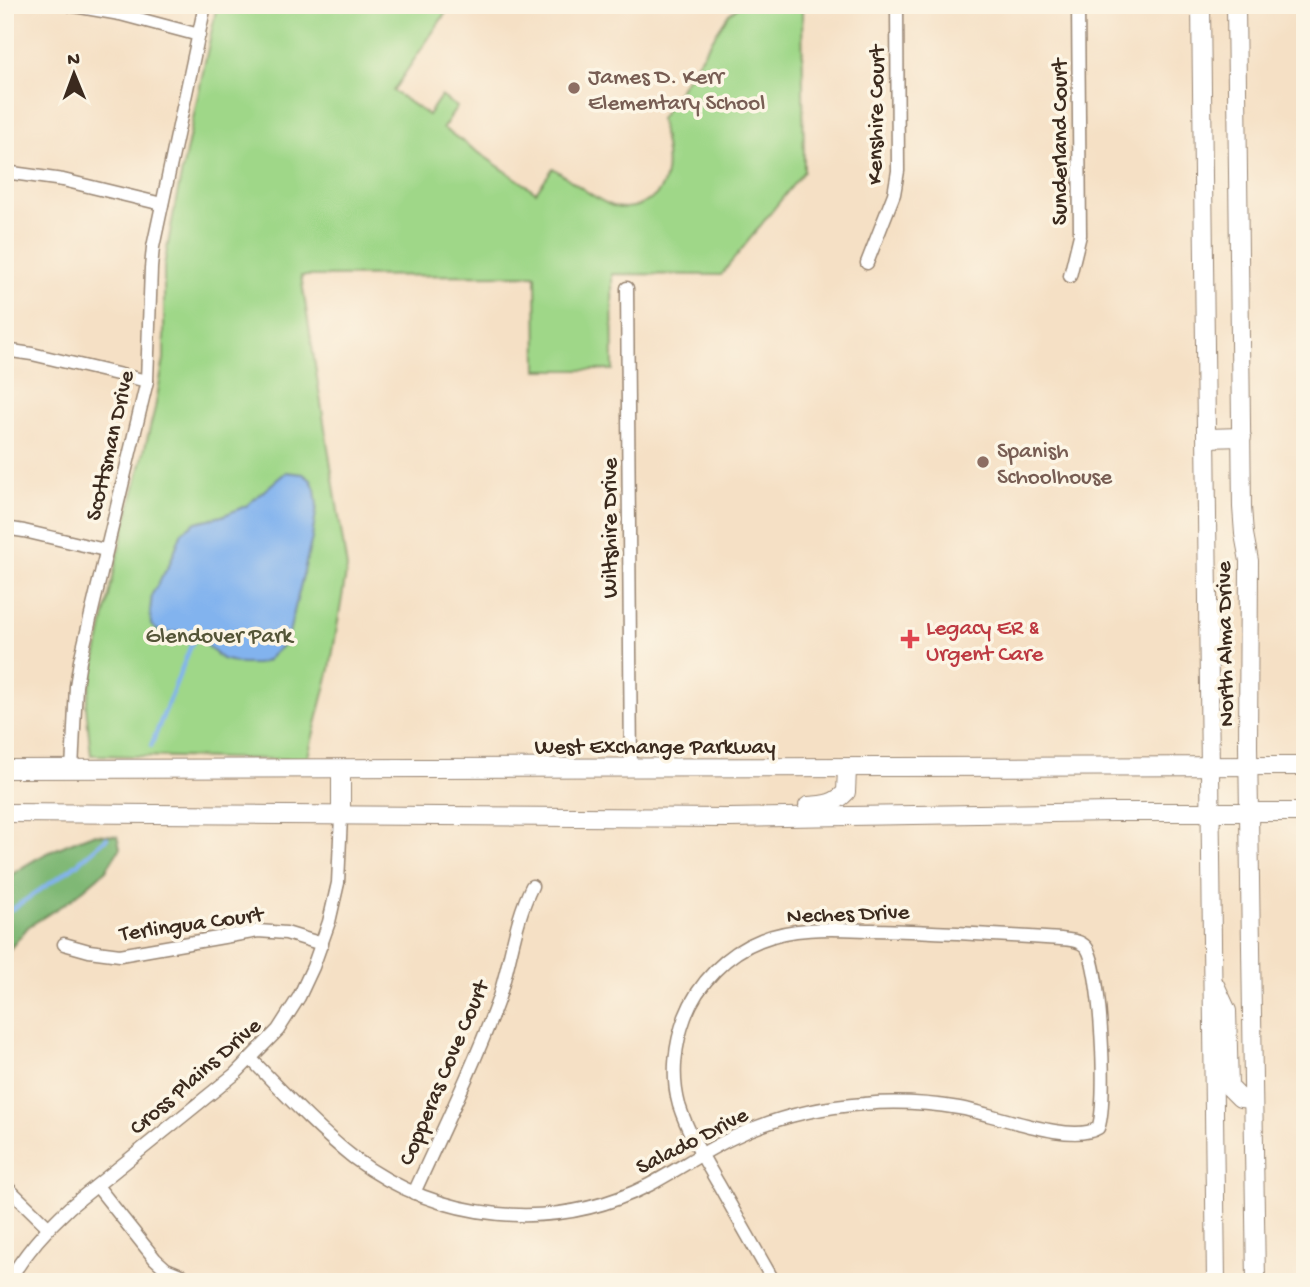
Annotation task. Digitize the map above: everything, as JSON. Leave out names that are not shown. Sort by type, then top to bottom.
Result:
[{"type":"main road","name":"North Alma Drive","points":[[1201,5],[1216,1282]]},
{"type":"main road","name":"North Alma Drive","points":[[1236,5],[1241,437],[1244,534],[1249,561],[1256,1282]]},
{"type":"main road","points":[[1207,438],[1241,437]]},
{"type":"main road","name":"West Exchange Parkway","points":[[5,769],[1305,766]]},
{"type":"main road","points":[[694,818],[727,809],[824,805],[837,801],[846,792],[847,769]]},
{"type":"main road","points":[[341,770],[341,816]]},
{"type":"main road","points":[[5,813],[694,818],[1305,812]]},
{"type":"main road","points":[[1212,979],[1227,1011],[1229,1087],[1231,1092],[1240,1098],[1254,1099]]},
{"type":"street","points":[[69,5],[120,14],[199,34]]},
{"type":"street","name":"Scottsman Drive","points":[[72,770],[76,686],[80,661],[147,382],[151,268],[205,5]]},
{"type":"street","name":"Kenshire Court","points":[[867,263],[894,194],[898,171],[897,5]]},
{"type":"street","name":"Sunderland Court","points":[[1070,276],[1080,235],[1078,5]]},
{"type":"street","points":[[5,172],[63,180],[162,204]]},
{"type":"street","name":"Wiltshire Drive","points":[[627,288],[631,769]]},
{"type":"street","points":[[5,350],[147,382]]},
{"type":"street","points":[[5,528],[105,550]]},
{"type":"street","name":"Cross Plains Drive","points":[[8,1282],[48,1227],[251,1059],[278,1030],[299,997],[322,944],[338,883],[341,816]]},
{"type":"street","name":"Copperas Cove Court","points":[[414,1193],[489,1025],[501,992],[519,919],[533,886]]},
{"type":"street","name":"Neches Drive","points":[[774,1282],[701,1154],[679,1103],[675,1076],[678,1038],[697,993],[719,966],[748,945],[784,933],[848,930],[969,933],[1074,940],[1085,945]]},
{"type":"street","name":"Terlingua Court","points":[[64,944],[120,955],[258,931],[286,933],[322,944]]},
{"type":"street","name":"Salado Drive","points":[[251,1059],[352,1156],[374,1172],[414,1193],[488,1214],[552,1214],[598,1205],[631,1193],[733,1138],[792,1116],[839,1106],[912,1103],[962,1108],[1050,1130],[1083,1134],[1092,1132],[1098,1128],[1102,1112],[1101,1027],[1094,967],[1085,945]]},
{"type":"street","points":[[5,1185],[48,1227]]},
{"type":"street","points":[[97,1186],[155,1259],[166,1269],[188,1278]]},
{"type":"green space","name":"Glendover Park","points":[[217,5],[451,5],[393,91],[428,115],[441,96],[457,107],[443,128],[536,192],[553,168],[601,200],[624,208],[652,199],[660,190],[665,180],[666,156],[660,119],[729,14],[741,5],[802,5],[804,171],[721,275],[612,274],[613,370],[537,370],[536,275],[301,276],[347,568],[330,669],[307,760],[91,755],[86,706],[117,558],[155,408],[164,359],[164,266]]},
{"type":"green space","points":[[93,834],[117,836],[120,848],[106,870],[72,899],[28,927],[5,955],[5,880],[47,853]]},
{"type":"water","points":[[286,472],[303,474],[311,480],[317,506],[287,641],[266,661],[242,664],[222,659],[204,643],[183,632],[163,633],[155,629],[151,625],[152,594],[169,565],[182,532],[196,522],[222,516],[246,506]]},
{"type":"waterway","points":[[151,746],[194,638]]},
{"type":"waterway","points":[[5,914],[72,868],[107,838]]},
{"type":"place","name":"James D. Kerr Elementary School","points":[[574,88]]},
{"type":"place","name":"Spanish Schoolhouse","points":[[983,462]]},
{"type":"place","name":"Legacy ER & Urgent Care","points":[[910,639]]}]
